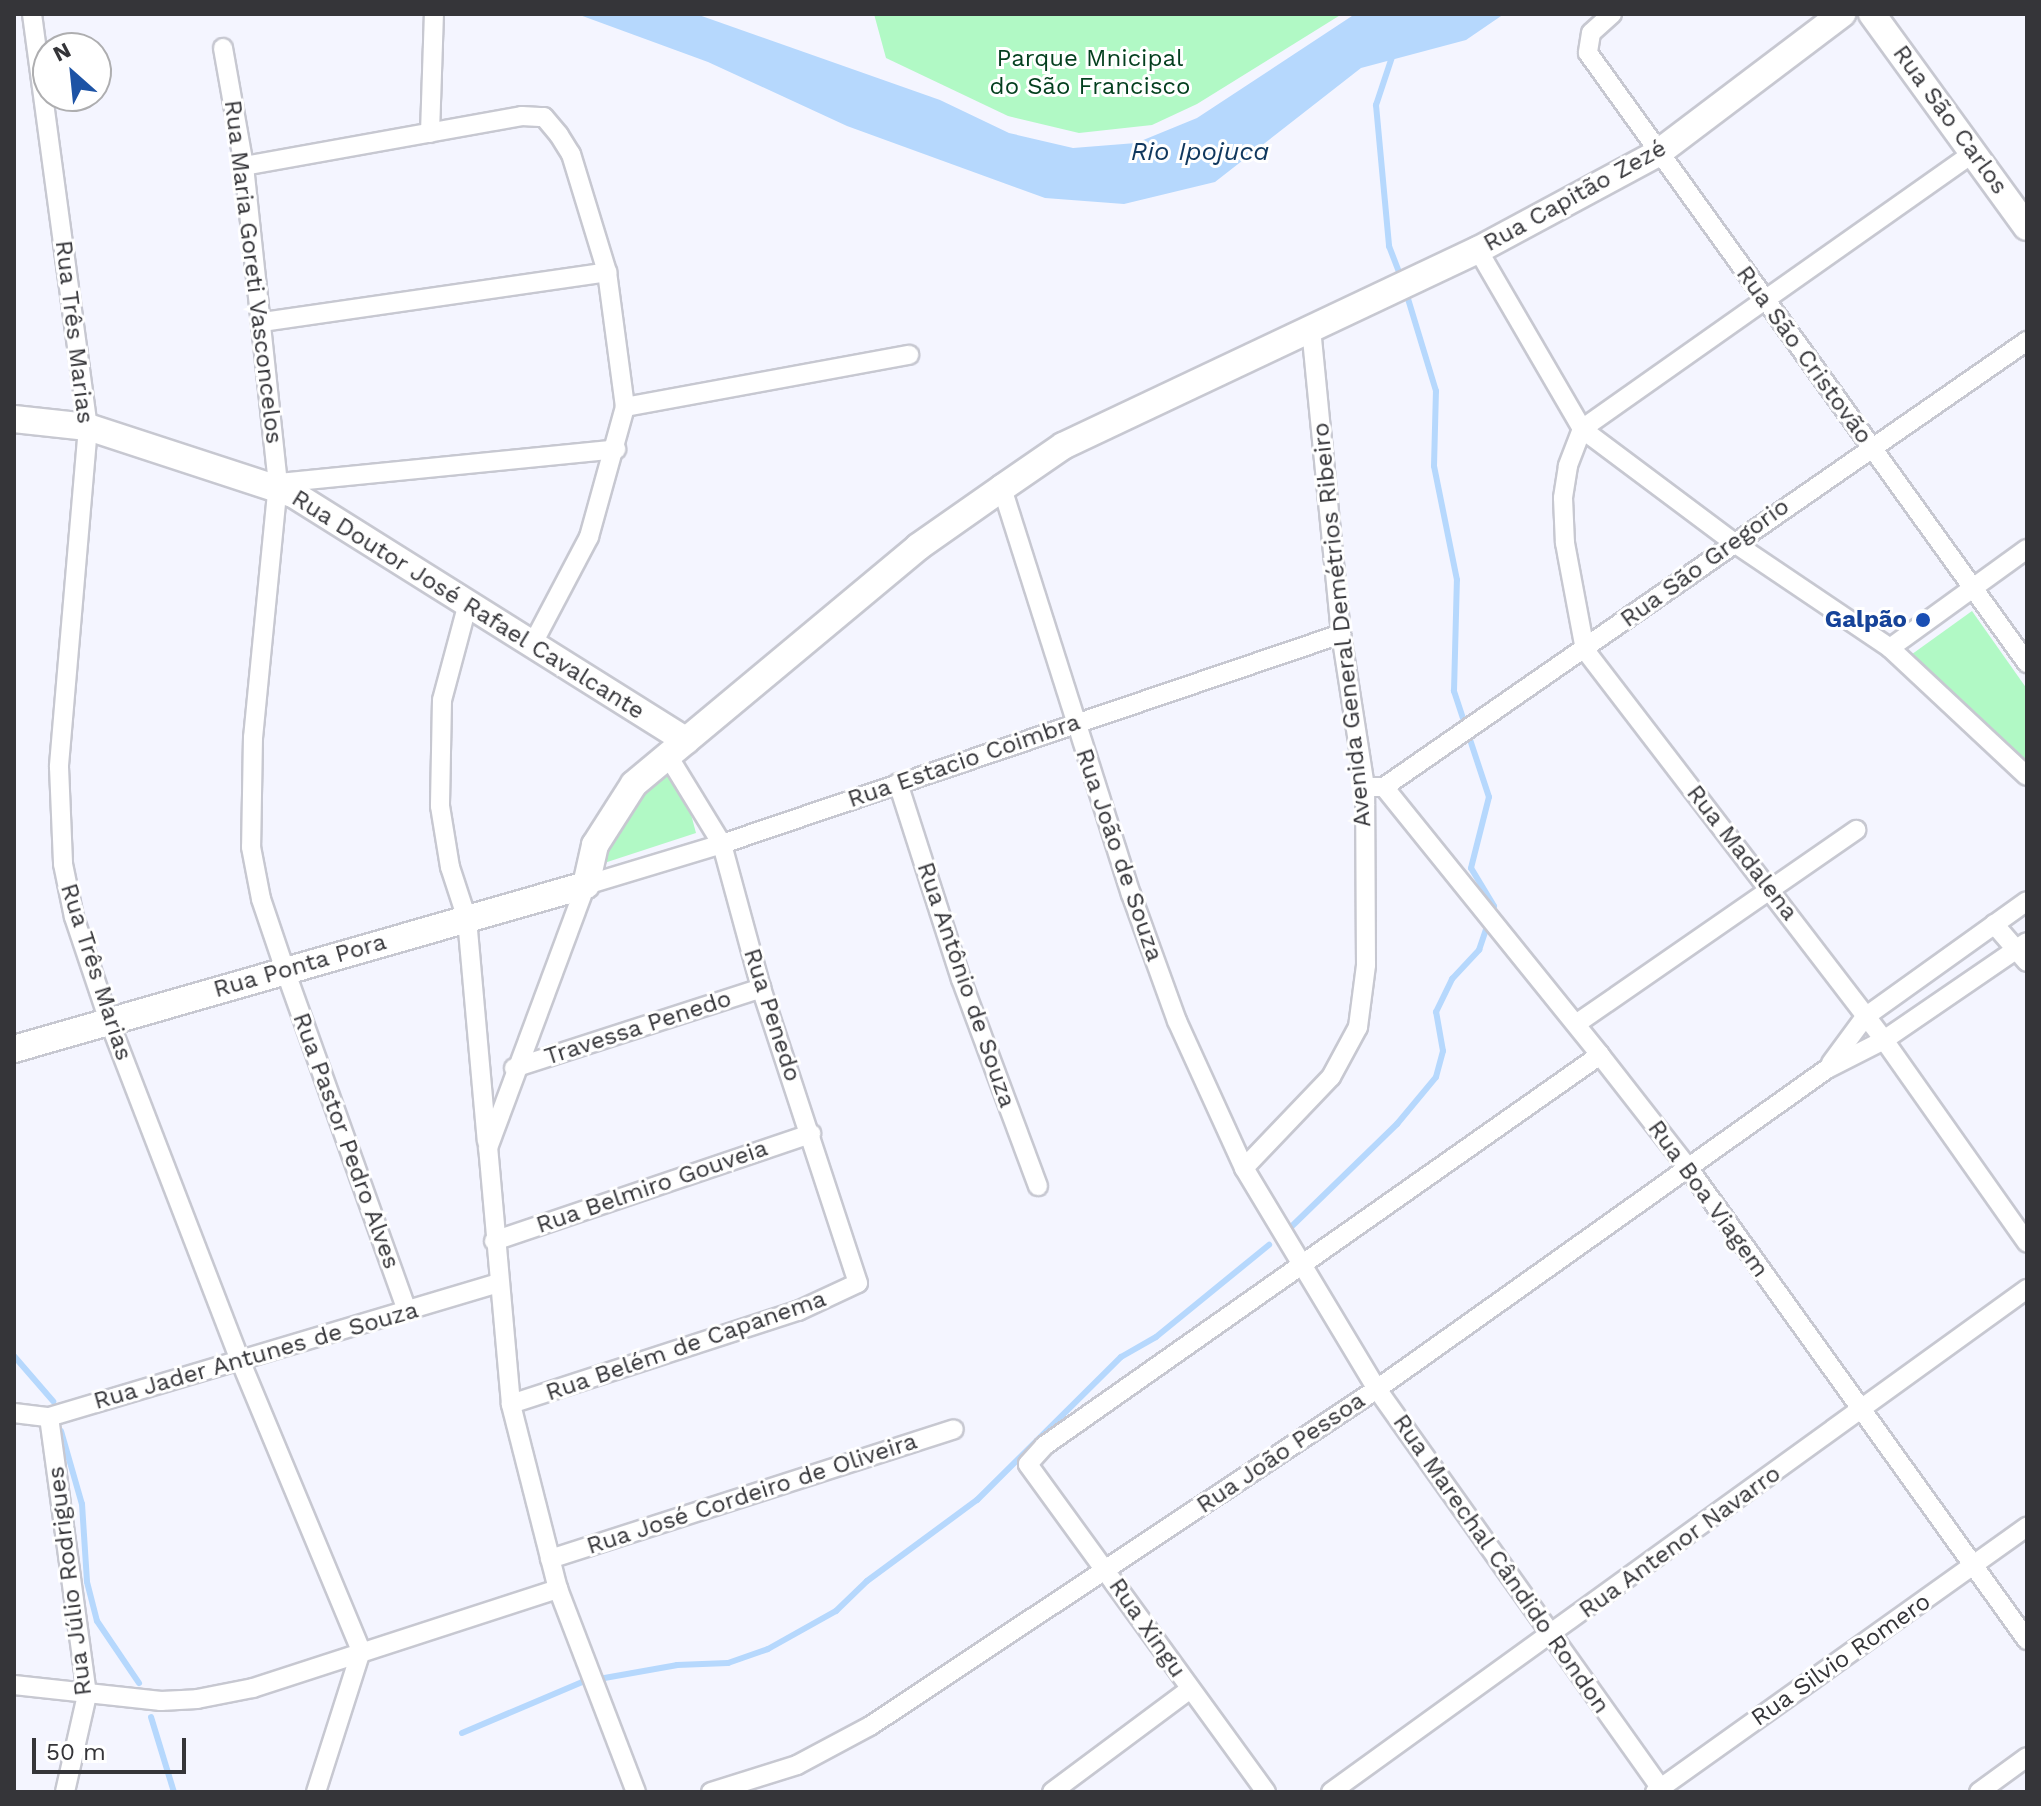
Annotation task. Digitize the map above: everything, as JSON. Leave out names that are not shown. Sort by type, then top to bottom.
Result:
[{"type":"street","name":"Rua Três Marias","points":[[32,14],[88,427],[57,811],[74,917],[109,1021],[240,1360],[361,1651]]},
{"type":"street","name":"Rua São Cristovão","points":[[1612,14],[1587,43],[1588,53],[2027,663]]},
{"type":"street","name":"Rua Capitão Zezé","points":[[586,885],[595,845],[634,784],[918,547],[1002,488],[1063,446],[1426,271],[1478,250],[1658,153],[1842,14]]},
{"type":"street","name":"Rua São Carlos","points":[[1872,14],[2027,227]]},
{"type":"street","points":[[430,133],[433,18]]},
{"type":"street","name":"Rua Maria Goreti Vasconcelos","points":[[223,48],[244,166],[278,485],[250,794],[258,886],[285,970]]},
{"type":"street","points":[[244,166],[430,133],[544,117],[571,154],[607,272],[625,407],[616,449],[589,537],[533,643]]},
{"type":"street","points":[[1582,429],[1973,153]]},
{"type":"street","points":[[1478,250],[1582,429],[1733,542],[1890,648],[2027,776]]},
{"type":"street","points":[[262,322],[607,272]]},
{"type":"street","name":"Avenida General Demétrios Ribeiro","points":[[1244,1168],[1331,1077],[1358,1027],[1366,965],[1365,787],[1341,634],[1311,328]]},
{"type":"street","name":"Rua São Gregorio","points":[[1384,787],[1585,650],[1733,542],[2027,341]]},
{"type":"street","points":[[625,407],[909,355]]},
{"type":"street","name":"Rua Doutor José Rafael Cavalcante","points":[[14,419],[88,427],[278,485],[533,643],[677,748]]},
{"type":"street","name":"Rua Madalena","points":[[1582,429],[1568,466],[1563,498],[1565,543],[1585,650],[1884,1040],[2027,1243]]},
{"type":"street","points":[[278,485],[616,449]]},
{"type":"street","name":"Rua João de Souza","points":[[1002,488],[1073,723],[1177,1021],[1244,1168]]},
{"type":"street","points":[[1890,648],[2027,549]]},
{"type":"street","points":[[468,603],[442,700],[439,749],[450,867],[467,919],[488,1148],[496,1284],[511,1404],[558,1589],[636,1792]]},
{"type":"street","name":"Rua Estacio Coimbra","points":[[586,885],[722,844],[1341,634]]},
{"type":"street","name":"Rua Penedo","points":[[677,748],[722,844],[761,988],[858,1283]]},
{"type":"street","name":"Rua Antônio de Souza","points":[[898,783],[981,1037],[1038,1186]]},
{"type":"street","points":[[1365,787],[1384,787]]},
{"type":"street","name":"Rua Boa Viagem","points":[[1384,787],[1689,1169],[2027,1640]]},
{"type":"street","points":[[1576,1024],[1856,830]]},
{"type":"street","points":[[488,1148],[514,1068],[586,885]]},
{"type":"street","name":"Rua Ponta Pora","points":[[14,1049],[586,885]]},
{"type":"street","name":"Rua João Pessoa","points":[[1827,1069],[1865,1017],[2027,901]]},
{"type":"street","points":[[1994,924],[2024,951]]},
{"type":"street","name":"Rua João Pessoa","points":[[711,1792],[797,1765],[837,1746],[1377,1389],[1827,1069],[1884,1040],[2024,951]]},
{"type":"street","name":"Rua Pastor Pedro Alves","points":[[285,970],[407,1311]]},
{"type":"street","name":"Travessa Penedo","points":[[514,1068],[761,988]]},
{"type":"street","points":[[1301,1267],[1600,1055]]},
{"type":"street","name":"Rua Belmiro Gouveia","points":[[494,1241],[811,1134]]},
{"type":"street","name":"Rua Marechal Cândido Rondon","points":[[1244,1168],[1377,1389],[1660,1791]]},
{"type":"street","name":"Rua Xingu","points":[[1266,1792],[1028,1464],[1044,1446],[1301,1267]]},
{"type":"street","name":"Rua Belém de Capanema","points":[[511,1404],[798,1311],[858,1283]]},
{"type":"street","name":"Rua Jader Antunes de Souza","points":[[14,1413],[49,1417],[496,1284]]},
{"type":"street","name":"Rua Antenor Navarro","points":[[1331,1792],[1553,1636],[2027,1289]]},
{"type":"street","name":"Rua Júlio Rodrigues","points":[[49,1417],[87,1695],[65,1792]]},
{"type":"street","name":"Rua José Cordeiro de Oliveira","points":[[550,1559],[954,1429]]},
{"type":"street","name":"Rua Silvio Romero","points":[[1660,1791],[2027,1527]]},
{"type":"street","points":[[14,1685],[87,1695],[197,1699],[253,1688],[558,1589]]},
{"type":"street","points":[[316,1792],[361,1651]]},
{"type":"street","points":[[1052,1792],[1190,1689]]},
{"type":"street","points":[[1979,1792],[2027,1757]]},
{"type":"green space","name":"Parque Mnicipal do São Francisco","points":[[874,14],[1342,14],[1197,104],[1152,125],[1079,133],[1008,116],[886,58]]},
{"type":"green space","points":[[1972,611],[2027,689],[2027,772],[1908,657]]},
{"type":"green space","points":[[675,754],[696,833],[595,866],[611,823]]},
{"type":"water","name":"Rio Ipojuca","points":[[577,14],[696,14],[940,100],[1009,133],[1073,148],[1136,143],[1197,118],[1355,14],[1504,14],[1466,40],[1361,68],[1215,182],[1124,204],[1045,198],[847,126],[708,62]]},
{"type":"waterway","points":[[1393,54],[1376,105],[1389,246],[1401,278]]},
{"type":"waterway","points":[[1289,1229],[1397,1124],[1436,1077],[1443,1051],[1436,1012],[1452,979],[1479,950],[1494,906],[1471,868],[1489,797],[1454,691],[1457,580],[1434,466],[1436,391],[1406,292]]},
{"type":"waterway","points":[[462,1733],[582,1682],[677,1665],[728,1663],[768,1649],[836,1611],[867,1581],[977,1500],[1121,1357],[1156,1337],[1269,1245]]},
{"type":"waterway","points":[[14,1356],[53,1401]]},
{"type":"waterway","points":[[61,1431],[82,1504],[87,1582],[97,1621],[139,1683]]},
{"type":"waterway","points":[[151,1717],[174,1792]]},
{"type":"place","name":"Galpão","points":[[1923,620]]}]
